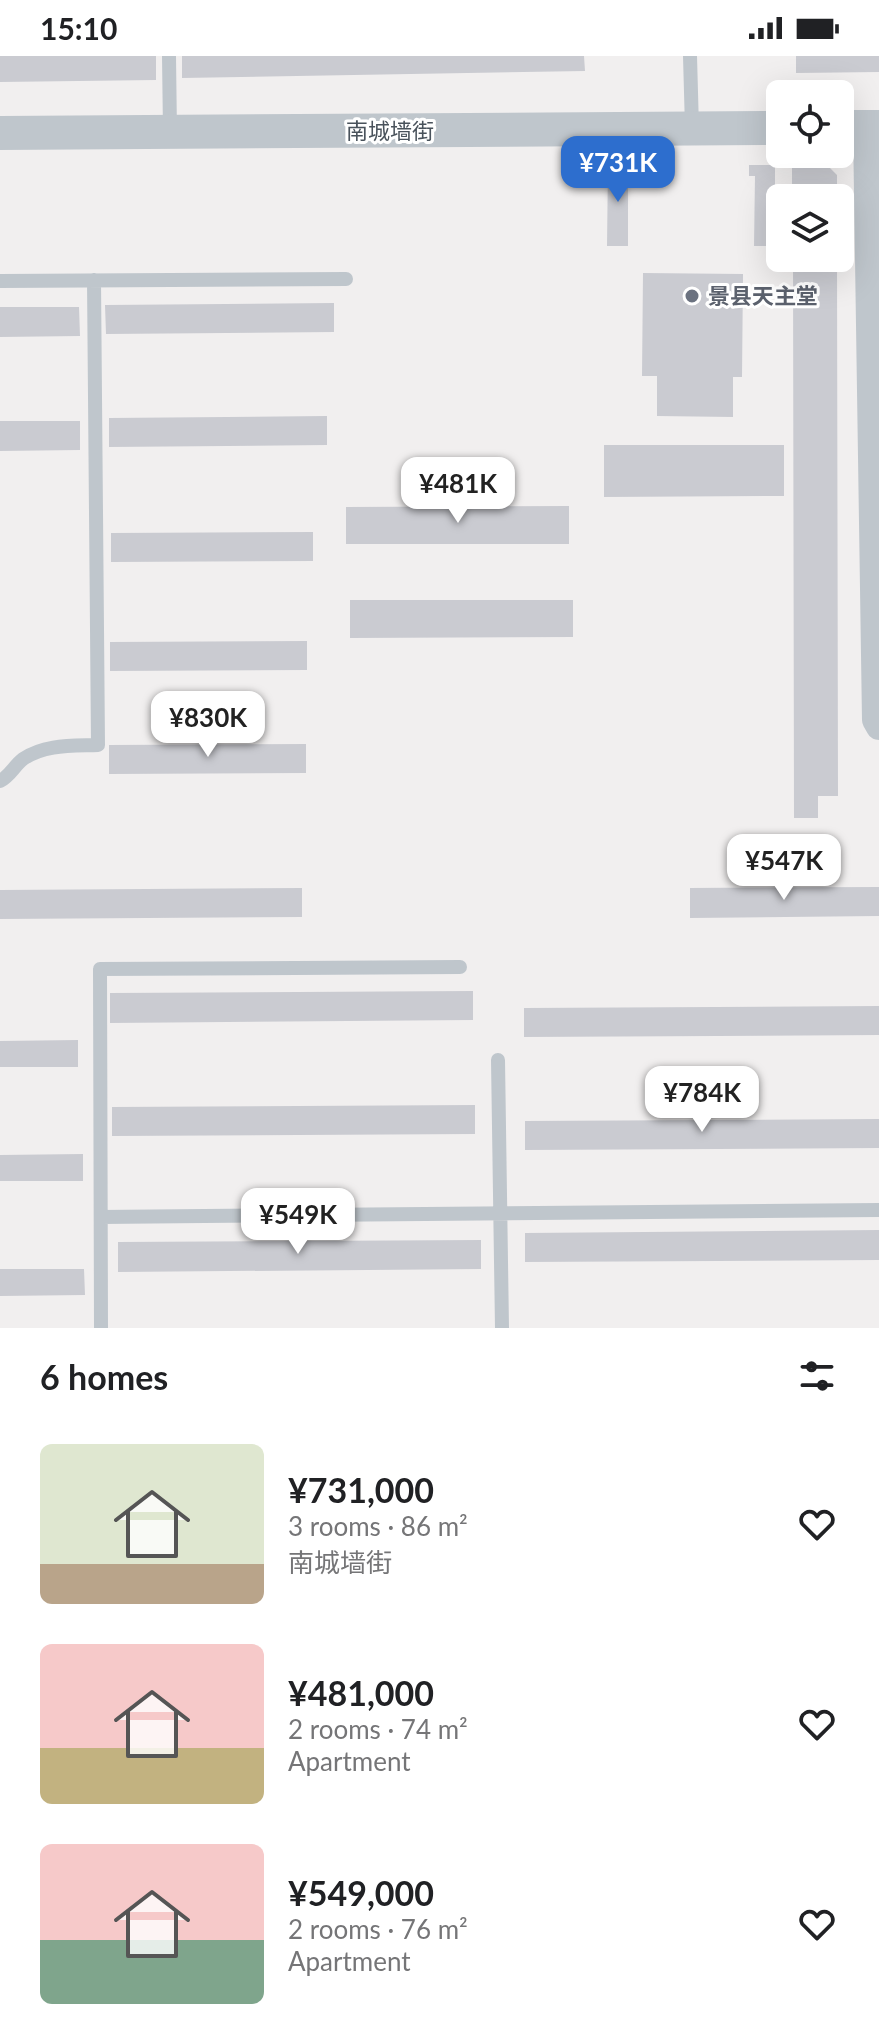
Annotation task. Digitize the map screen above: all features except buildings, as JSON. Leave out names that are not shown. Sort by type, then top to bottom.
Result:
[{"type":"street","points":[[862,127],[876,501],[875,720],[879,727]]},
{"type":"street","name":"南城墙街","points":[[0,133],[766,128]]},
{"type":"lane","points":[[169,56],[170,132]]},
{"type":"lane","points":[[690,56],[692,128]]},
{"type":"lane","points":[[0,281],[346,279]]},
{"type":"lane","points":[[0,781],[8,777],[23,760],[55,746],[98,745],[94,280]]},
{"type":"lane","points":[[101,1328],[100,969],[460,967]]},
{"type":"lane","points":[[498,1060],[502,1328]]},
{"type":"lane","points":[[101,1217],[879,1210]]},
{"type":"place","name":"景县天主堂","points":[[692,296]]}]
